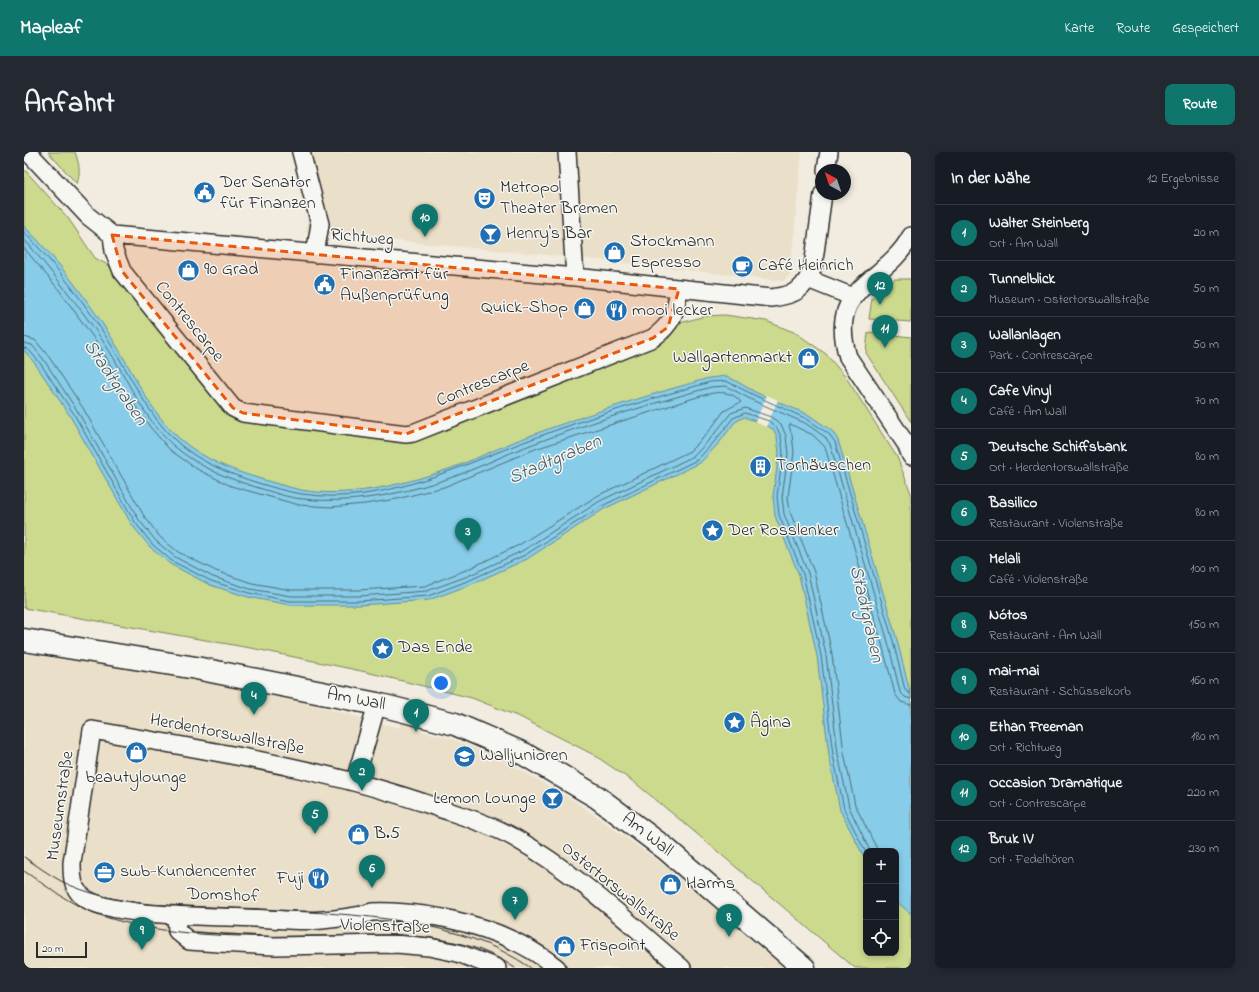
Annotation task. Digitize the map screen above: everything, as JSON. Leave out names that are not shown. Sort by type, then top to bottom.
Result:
[{"type":"main road","name":"Am Wall","points":[[24,640],[196,668],[377,704],[455,724],[524,754],[597,797],[666,849],[804,968]]},
{"type":"street","points":[[28,152],[88,216],[112,235]]},
{"type":"street","points":[[301,152],[320,224],[314,254]]},
{"type":"street","points":[[567,152],[574,277]]},
{"type":"street","points":[[827,164],[829,152]]},
{"type":"street","points":[[679,290],[771,298],[794,294],[803,287],[813,267],[822,200]]},
{"type":"street","name":"Richtweg","points":[[112,235],[574,277],[679,290]]},
{"type":"street","name":"Contrescarpe","points":[[112,235],[114,251],[122,271],[233,408],[242,413],[406,434],[413,433],[654,338],[668,327],[675,310],[679,290]]},
{"type":"street","points":[[911,236],[904,248],[889,264],[862,285],[853,297],[845,316],[843,331],[844,343],[848,357],[906,444],[911,456]]},
{"type":"street","points":[[808,279],[853,297]]},
{"type":"street","points":[[354,781],[377,704]]},
{"type":"street","name":"Herdentorswallstraße","points":[[92,730],[302,769],[354,781]]},
{"type":"street","name":"Museumstraße","points":[[92,730],[72,863],[72,875],[75,887],[83,897],[121,910],[176,915]]},
{"type":"street","name":"Ostertorswallstraße","points":[[354,781],[400,794],[493,827],[515,838],[576,878],[682,968]]},
{"type":"street","name":"Violenstraße","points":[[356,916],[372,912],[405,913],[450,918],[505,936],[545,959],[555,967]]},
{"type":"street","name":"Domshof","points":[[316,946],[274,946],[189,941],[177,931],[176,915],[320,920],[356,916]]},
{"type":"street","name":"Violenstraße","points":[[316,946],[397,944],[429,947],[458,953],[496,968]]},
{"type":"highlighted area","points":[[112,235],[679,289],[668,327],[653,338],[406,434],[243,413],[233,408],[122,271]]},
{"type":"shaded area","points":[[290,152],[802,152],[790,274],[784,281],[588,259],[306,232],[308,218]]},
{"type":"shaded area","points":[[24,654],[113,666],[224,686],[306,703],[399,728],[402,720],[422,725],[421,731],[446,737],[502,759],[576,802],[667,867],[785,968],[24,968]]},
{"type":"green space","points":[[48,152],[75,152],[79,168],[77,184]]},
{"type":"green space","points":[[24,169],[68,218],[95,258],[110,266],[117,278],[226,411],[382,437],[653,345],[669,338],[680,323],[705,316],[725,315],[766,321],[796,333],[826,354],[847,379],[897,457],[911,493],[911,968],[855,968],[634,782],[594,755],[522,718],[472,698],[366,672],[256,649],[24,608]]},
{"type":"green space","points":[[895,279],[911,279],[911,322],[869,319],[872,298]]},
{"type":"green space","points":[[868,332],[911,337],[911,422],[866,353]]},
{"type":"water","name":"Stadtgraben","points":[[24,226],[61,266],[83,295],[113,340],[151,405],[169,429],[198,453],[219,464],[250,476],[291,488],[336,493],[353,492],[406,482],[452,468],[520,439],[554,427],[709,378],[727,376],[757,393],[809,415],[832,431],[838,440],[897,640],[911,696],[911,914],[899,904],[899,848],[863,848],[863,855],[840,810],[829,755],[817,656],[799,575],[775,516],[773,496],[779,453],[777,437],[774,430],[766,425],[744,417],[735,422],[719,443],[700,463],[604,509],[527,559],[472,584],[429,600],[359,605],[290,605],[248,597],[210,585],[170,564],[150,547],[132,525],[70,416],[36,365],[24,350]]},
{"type":"pier","points":[[767,395],[778,400],[766,427],[755,422]]},
{"type":"tram line","points":[[24,857],[71,886],[113,898],[146,904],[336,914],[405,922],[472,938],[503,951],[531,968]]},
{"type":"tram line","points":[[24,871],[58,894],[85,909],[120,921],[147,927],[175,932],[232,936],[393,935],[418,937],[444,940],[468,946],[492,955],[515,968]]},
{"type":"place","name":"Der Senator für Finanzen","points":[[204,193]]},
{"type":"place","name":"Metropol Theater Bremen","points":[[485,198]]},
{"type":"place","name":"Henry's Bar","points":[[490,234]]},
{"type":"place","name":"Ethan Freeman","points":[[425,237]]},
{"type":"place","name":"Stockmann Espresso","points":[[615,252]]},
{"type":"place","name":"Café Heinrich","points":[[742,266]]},
{"type":"place","name":"90 Grad","points":[[189,270]]},
{"type":"place","name":"Finanzamt für Außenprüfung","points":[[325,285]]},
{"type":"place","name":"Bruk IV","points":[[880,305]]},
{"type":"place","name":"Quick-Shop","points":[[584,308]]},
{"type":"place","name":"mooi lecker","points":[[616,311]]},
{"type":"place","name":"Occasion Dramatique","points":[[885,348]]},
{"type":"place","name":"Wallgartenmarkt","points":[[808,358]]},
{"type":"place","name":"Torhäuschen","points":[[760,466]]},
{"type":"place","name":"Der Rosslenker","points":[[712,531]]},
{"type":"place","name":"Wallanlagen","points":[[468,551]]},
{"type":"place","name":"Das Ende","points":[[383,648]]},
{"type":"place","name":"Cafe Vinyl","points":[[254,715]]},
{"type":"place","name":"Ägina","points":[[734,723]]},
{"type":"place","name":"Walter Steinberg","points":[[416,732]]},
{"type":"place","name":"beautylounge","points":[[136,753]]},
{"type":"place","name":"Walljunioren","points":[[464,756]]},
{"type":"place","name":"Tunnelblick","points":[[362,791]]},
{"type":"place","name":"Lemon Lounge","points":[[552,799]]},
{"type":"place","name":"Deutsche Schiffsbank","points":[[315,834]]},
{"type":"place","name":"B.5","points":[[359,834]]},
{"type":"place","name":"swb-Kundencenter","points":[[105,872]]},
{"type":"place","name":"Fuji","points":[[319,879]]},
{"type":"place","name":"Harms","points":[[671,884]]},
{"type":"place","name":"Basilico","points":[[372,888]]},
{"type":"place","name":"Melali","points":[[515,920]]},
{"type":"place","name":"Nótos","points":[[729,937]]},
{"type":"place","name":"Frispoint","points":[[564,946]]},
{"type":"place","name":"mai-mai","points":[[142,950]]}]
